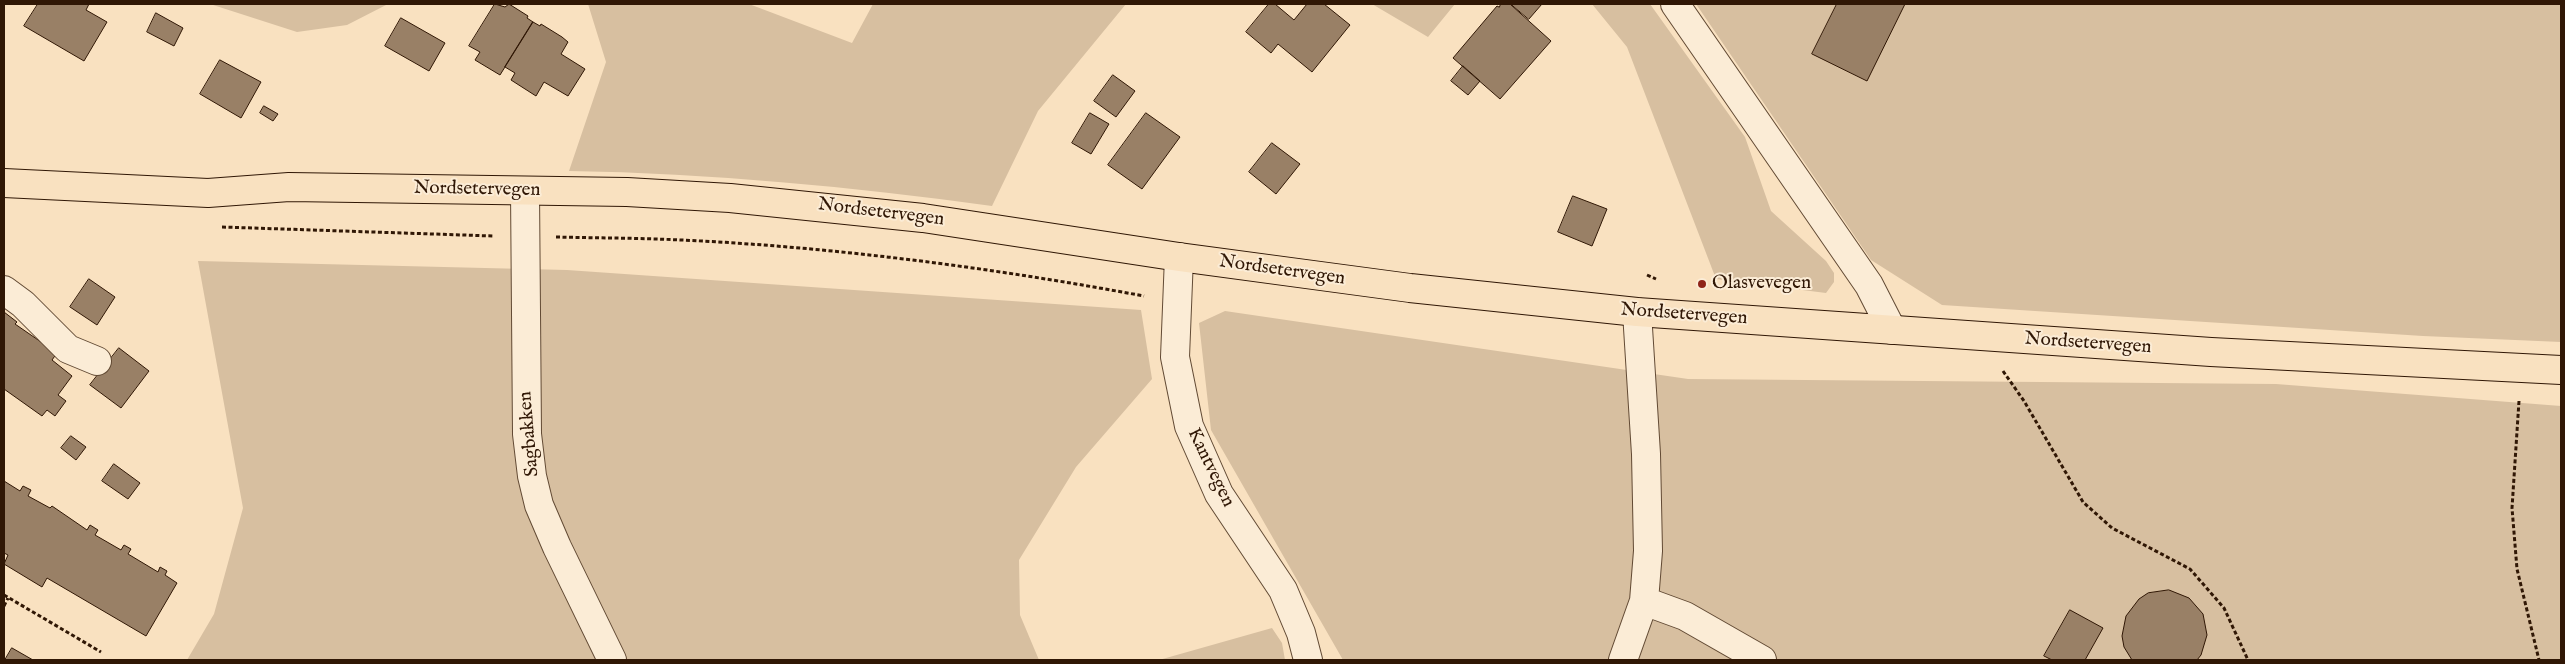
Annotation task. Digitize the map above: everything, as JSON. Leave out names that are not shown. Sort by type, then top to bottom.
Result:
[{"type":"main road","name":"Nordsetervegen","points":[[4,183],[208,193],[289,187],[525,192],[627,192],[730,198],[813,205],[1039,234],[1179,256],[1410,288],[1636,312],[2240,354],[2561,370]]},
{"type":"street","points":[[1675,4],[1869,285],[1892,330]]},
{"type":"street","name":"Sagbakken","points":[[525,192],[527,434],[532,476],[539,505],[557,547],[612,660]]},
{"type":"street","name":"Kantvegen","points":[[1179,256],[1175,357],[1188,426],[1218,494],[1283,590],[1301,632],[1308,660]]},
{"type":"street","points":[[4,290],[23,304],[68,349],[97,361]]},
{"type":"street","points":[[1622,660],[1644,601],[1648,551],[1646,454],[1636,312]]},
{"type":"street","points":[[1644,601],[1685,616],[1762,660]]},
{"type":"path","points":[[220,227],[681,240],[812,249],[1105,288],[1177,302]]},
{"type":"path","points":[[1978,336],[2024,401],[2083,502],[2112,528],[2190,569],[2224,608],[2248,660]]},
{"type":"path","points":[[2521,368],[2512,508],[2517,569],[2539,660]]},
{"type":"path","points":[[4,595],[101,652]]},
{"type":"path","points":[[4,606],[8,598]]},
{"type":"shaded area","points":[[210,4],[388,4],[347,25],[297,32]]},
{"type":"shaded area","points":[[588,4],[749,4],[852,43],[873,4],[1126,4],[1038,111],[992,206],[781,182],[622,172],[569,171],[606,62]]},
{"type":"shaded area","points":[[1372,4],[1455,4],[1428,37]]},
{"type":"shaded area","points":[[1592,4],[1650,4],[1745,137],[1771,211],[1826,261],[1834,273],[1834,282],[1826,293],[1716,279],[1627,47]]},
{"type":"shaded area","points":[[1696,4],[2561,4],[2561,342],[2423,336],[1942,305],[1871,260]]},
{"type":"shaded area","points":[[198,261],[567,270],[1141,310],[1152,379],[1076,467],[1019,560],[1020,615],[1039,660],[187,660],[214,614],[243,508]]},
{"type":"shaded area","points":[[1225,311],[1688,379],[2276,384],[2561,406],[2561,660],[1343,660],[1211,430],[1199,323]]},
{"type":"shaded area","points":[[1272,628],[1282,643],[1285,660],[1159,660]]},
{"type":"building","points":[[38,4],[89,4],[86,10],[107,22],[84,61],[24,26]]},
{"type":"building","points":[[495,4],[505,7],[509,4],[528,16],[527,18],[533,22],[500,75],[475,60],[480,52],[469,46]]},
{"type":"building","points":[[1269,4],[1275,4],[1294,20],[1307,4],[1324,4],[1350,25],[1312,72],[1278,44],[1271,53],[1246,32]]},
{"type":"building","points":[[1501,4],[1510,4],[1551,41],[1500,99],[1453,58],[1497,6],[1499,7]]},
{"type":"building","points":[[1511,4],[1542,4],[1529,19]]},
{"type":"building","points":[[1837,4],[1905,4],[1867,81],[1812,54]]},
{"type":"building","points":[[156,13],[183,28],[174,46],[147,32]]},
{"type":"building","points":[[401,18],[445,43],[429,71],[385,46]]},
{"type":"building","points":[[533,22],[540,26],[541,24],[568,42],[561,54],[585,69],[568,96],[544,82],[536,96],[511,80],[515,73],[505,67]]},
{"type":"building","points":[[220,60],[261,82],[241,118],[200,94]]},
{"type":"building","points":[[1463,66],[1480,81],[1468,95],[1451,81]]},
{"type":"building","points":[[1113,75],[1135,91],[1116,117],[1094,101]]},
{"type":"building","points":[[264,106],[278,114],[273,121],[260,113]]},
{"type":"building","points":[[1090,113],[1109,124],[1091,154],[1072,143]]},
{"type":"building","points":[[1146,113],[1180,137],[1142,189],[1108,165]]},
{"type":"building","points":[[1272,143],[1300,164],[1276,194],[1249,172]]},
{"type":"building","points":[[1573,196],[1607,209],[1592,246],[1558,232]]},
{"type":"building","points":[[89,279],[115,297],[97,325],[70,307]]},
{"type":"building","points":[[4,312],[17,322],[15,324],[57,353],[52,360],[72,376],[58,395],[66,401],[55,416],[47,410],[42,416],[4,389]]},
{"type":"building","points":[[119,348],[149,371],[121,408],[90,385]]},
{"type":"building","points":[[71,436],[86,447],[76,460],[61,448]]},
{"type":"building","points":[[114,464],[140,483],[128,499],[102,481]]},
{"type":"building","points":[[4,481],[20,491],[23,486],[31,490],[28,496],[50,508],[52,506],[87,530],[90,525],[98,530],[95,535],[121,550],[124,545],[131,549],[128,554],[158,572],[160,567],[167,571],[165,575],[177,583],[146,636],[47,578],[42,587],[4,564],[8,555],[4,553]]},
{"type":"building","points":[[2169,590],[2189,598],[2203,614],[2207,635],[2201,655],[2197,660],[2132,660],[2124,647],[2122,636],[2126,616],[2139,599],[2148,593]]},
{"type":"building","points":[[2070,610],[2103,628],[2085,660],[2052,660],[2044,656]]},
{"type":"building","points":[[12,648],[33,660],[5,660]]},
{"type":"place","name":"Olasvevegen","points":[[1702,284]]}]
